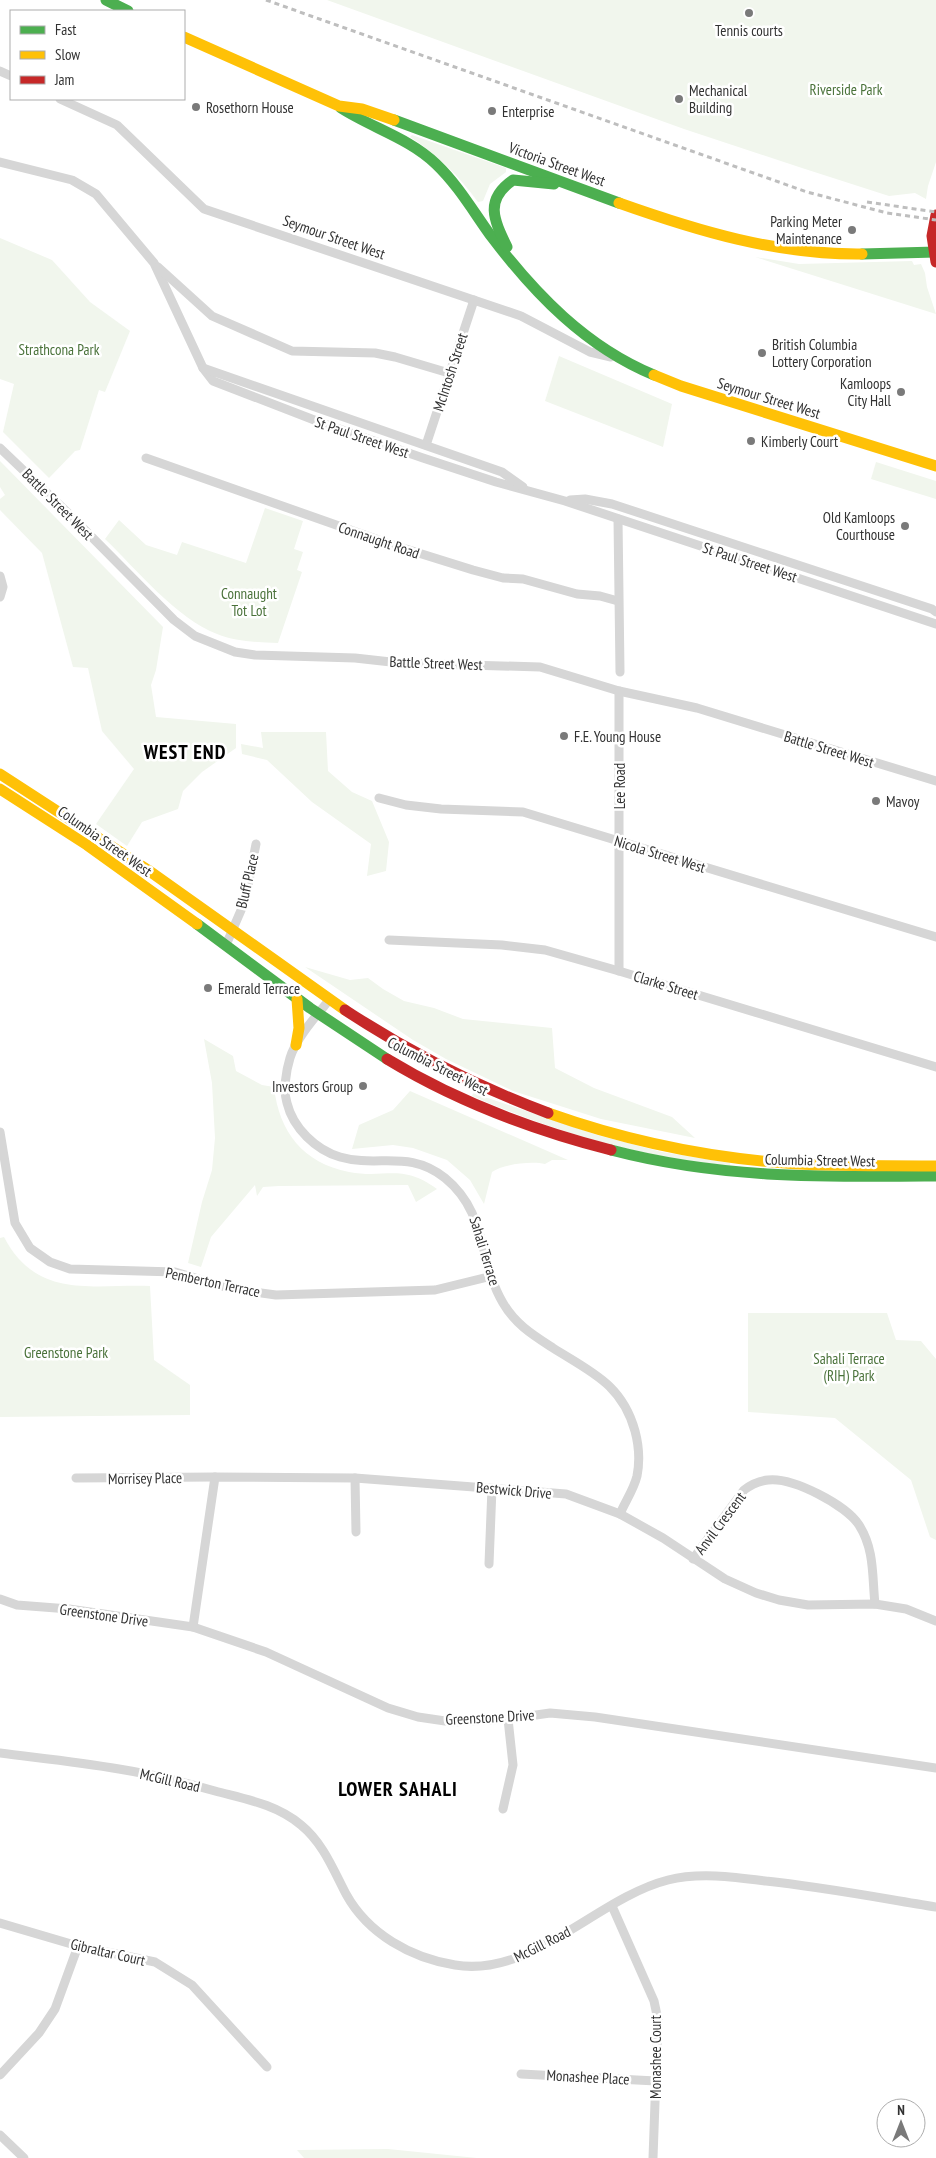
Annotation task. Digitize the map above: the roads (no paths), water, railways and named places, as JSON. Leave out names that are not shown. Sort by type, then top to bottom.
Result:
[{"type":"main road","points":[[106,0],[126,10]]},
{"type":"main road","name":"Victoria Street West","points":[[185,37],[339,106],[362,109],[595,194],[701,230],[759,245],[790,250],[854,254],[935,255]]},
{"type":"main road","name":"Seymour Street West","points":[[339,106],[358,120],[390,133],[434,162],[462,192],[493,238],[546,300],[597,345],[648,373],[681,386],[936,466]]},
{"type":"main road","points":[[519,269],[494,220],[494,199],[499,190],[513,180],[526,180],[552,183],[595,194]]},
{"type":"main road","points":[[935,255],[932,236],[936,215]]},
{"type":"main road","name":"Columbia Street West","points":[[0,774],[93,833],[330,998],[405,1047],[442,1067],[560,1116],[613,1133],[667,1146],[761,1161],[936,1166]]},
{"type":"main road","name":"Columbia Street West","points":[[0,788],[93,849],[318,1014],[397,1064],[468,1100],[557,1136],[664,1162],[787,1177],[936,1176]]},
{"type":"main road","points":[[296,1045],[299,1028],[297,999]]},
{"type":"street","name":"Seymour Street West","points":[[62,100],[117,125],[204,209],[520,316],[590,352],[624,361]]},
{"type":"street","name":"St Paul Street West","points":[[0,162],[72,180],[96,194],[154,263],[203,368],[214,381],[322,423],[423,458],[565,501],[936,624]]},
{"type":"street","points":[[154,263],[212,316],[292,351],[375,353],[395,357],[449,374]]},
{"type":"street","name":"McIntosh Street","points":[[426,445],[474,300]]},
{"type":"street","name":"St Paul Street West","points":[[203,368],[502,472],[529,491]]},
{"type":"street","name":"Battle Street West","points":[[0,448],[53,498],[174,620],[195,636],[215,645],[235,652],[254,655],[355,658],[400,663],[449,665],[540,666],[619,691],[697,708],[936,781]]},
{"type":"street","name":"Connaught Road","points":[[146,458],[393,545],[473,570],[503,578],[523,579],[576,594],[600,596],[618,601]]},
{"type":"street","name":"St Paul Street West","points":[[565,501],[585,499],[612,504],[932,609],[936,612]]},
{"type":"street","points":[[618,519],[620,672]]},
{"type":"street","points":[[0,576],[3,587],[1,596]]},
{"type":"street","name":"Lee Road","points":[[619,691],[619,971]]},
{"type":"street","name":"Nicola Street West","points":[[379,798],[406,805],[440,809],[524,812],[936,937]]},
{"type":"street","name":"Bluff Place","points":[[226,945],[245,901],[256,844]]},
{"type":"street","name":"Clarke Street","points":[[389,940],[502,945],[545,950],[936,1067]]},
{"type":"street","name":"Sahali Terrace","points":[[330,998],[296,1045],[290,1057],[286,1075],[286,1102],[299,1130],[325,1151],[341,1158],[413,1162],[443,1176],[455,1186],[474,1213],[492,1276],[503,1303],[514,1320],[526,1331],[594,1373],[610,1387],[630,1413],[638,1442],[639,1461],[637,1478],[620,1514]]},
{"type":"street","name":"Pemberton Terrace","points":[[0,1132],[16,1223],[30,1248],[50,1262],[70,1269],[175,1272],[232,1289],[276,1295],[435,1290],[492,1276]]},
{"type":"street","points":[[193,1627],[215,1477]]},
{"type":"street","name":"Bestwick Drive","points":[[215,1477],[355,1478],[566,1494],[620,1514],[663,1538],[693,1559],[741,1587],[779,1600],[808,1605],[875,1604],[906,1609],[936,1620]]},
{"type":"street","name":"Morrisey Place","points":[[76,1478],[215,1477]]},
{"type":"street","points":[[355,1478],[356,1532]]},
{"type":"street","name":"Anvil Crescent","points":[[693,1559],[744,1490],[755,1482],[769,1480],[792,1483],[813,1492],[845,1510],[859,1525],[873,1558],[875,1604]]},
{"type":"street","points":[[489,1564],[492,1488]]},
{"type":"street","name":"Greenstone Drive","points":[[0,1599],[17,1605],[68,1609],[193,1627],[266,1652],[388,1708],[418,1718],[452,1722],[508,1719],[550,1713],[936,1768]]},
{"type":"street","points":[[503,1809],[513,1765],[508,1719]]},
{"type":"street","name":"McGill Road","points":[[0,1753],[119,1768],[268,1805],[301,1824],[323,1848],[356,1910],[383,1936],[425,1959],[458,1966],[494,1965],[525,1956],[641,1889],[670,1879],[706,1876],[741,1878],[787,1883],[936,1907]]},
{"type":"street","name":"Monashee Court","points":[[612,1906],[654,2001],[658,2020],[653,2158]]},
{"type":"street","name":"Gibraltar Court","points":[[0,1923],[78,1946],[155,1962],[192,1985],[267,2067]]},
{"type":"street","points":[[0,2075],[39,2033],[55,2009],[78,1946]]},
{"type":"street","name":"Monashee Place","points":[[521,2074],[656,2081]]},
{"type":"street","points":[[0,2135],[24,2158]]},
{"type":"railway","points":[[266,0],[807,192],[887,213],[936,220]]},
{"type":"railway","points":[[867,202],[936,212]]},
{"type":"place","name":"Tennis courts","points":[[749,13]]},
{"type":"place","name":"Mechanical Building","points":[[679,99]]},
{"type":"place","name":"Rosethorn House","points":[[196,107]]},
{"type":"place","name":"Enterprise","points":[[492,111]]},
{"type":"place","name":"Parking Meter Maintenance","points":[[852,230]]},
{"type":"place","name":"British Columbia Lottery Corporation","points":[[762,353]]},
{"type":"place","name":"Kamloops City Hall","points":[[901,392]]},
{"type":"place","name":"Kimberly Court","points":[[751,441]]},
{"type":"place","name":"Old Kamloops Courthouse","points":[[905,526]]},
{"type":"place","name":"F.E. Young House","points":[[564,736]]},
{"type":"place","name":"Mavoy","points":[[876,801]]},
{"type":"place","name":"Emerald Terrace","points":[[208,988]]},
{"type":"place","name":"Investors Group","points":[[363,1086]]},
{"type":"district","name":"WEST END","points":[[185,752]]},
{"type":"district","name":"LOWER SAHALI","points":[[398,1789]]},
{"type":"park label","name":"Riverside Park","points":[[846,89]]},
{"type":"park label","name":"Strathcona Park","points":[[59,349]]},
{"type":"park label","name":"Connaught Tot Lot","points":[[249,602]]},
{"type":"park label","name":"Greenstone Park","points":[[66,1352]]},
{"type":"park label","name":"Sahali Terrace (RIH) Park","points":[[849,1366]]}]
